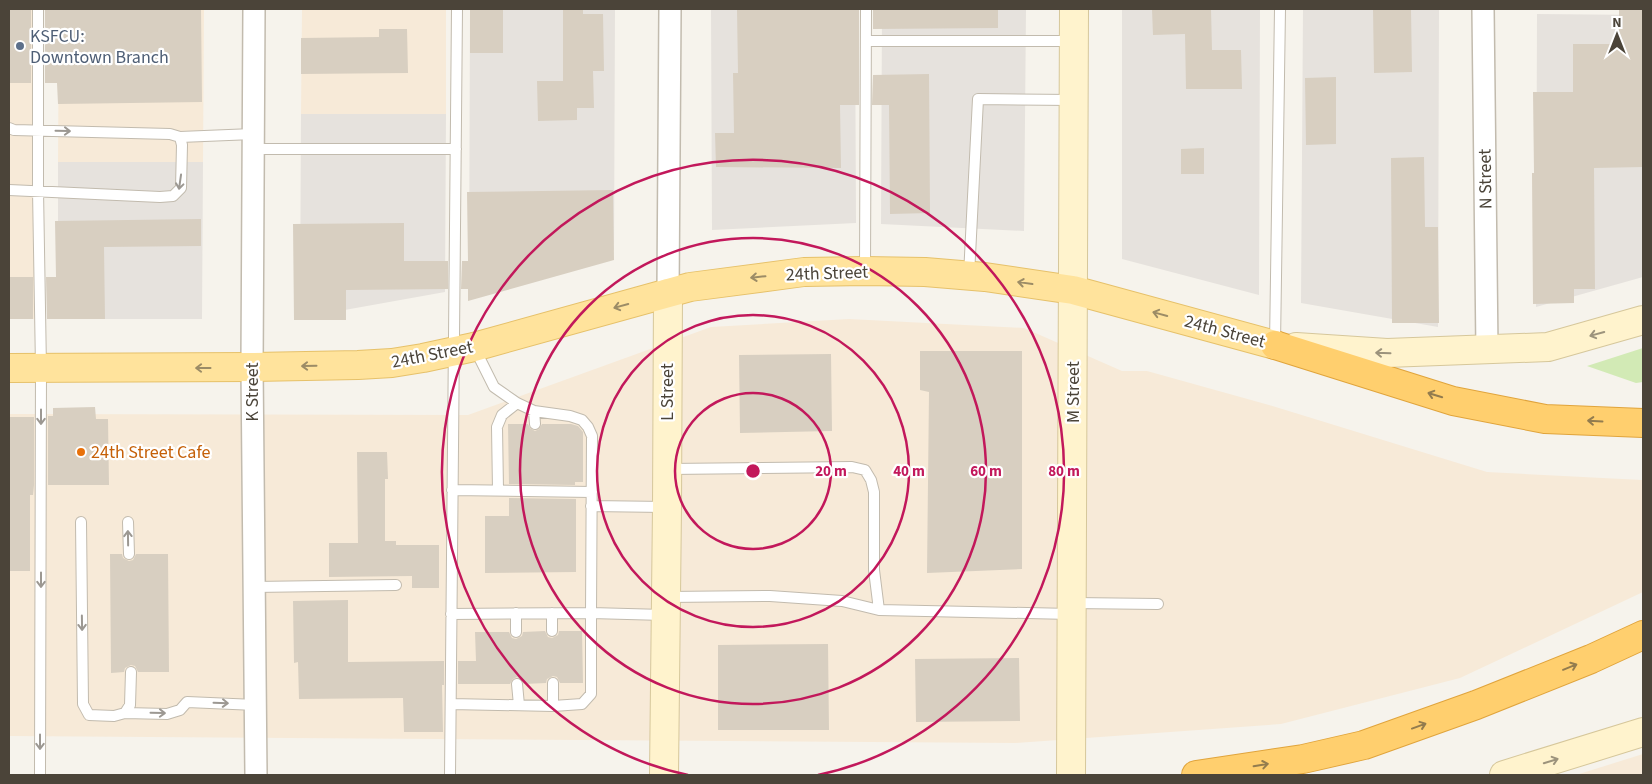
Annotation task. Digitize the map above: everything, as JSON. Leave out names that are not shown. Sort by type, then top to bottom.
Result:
[{"type":"highway","points":[[1275,345],[1453,401],[1545,419],[1643,422]]},
{"type":"highway","points":[[1196,775],[1302,759],[1364,745],[1476,705],[1591,659],[1643,635]]},
{"type":"main road","name":"24th Street","points":[[9,368],[252,367],[383,363],[423,358],[464,349],[690,287],[804,272],[865,271],[969,276],[1073,290],[1275,345]]},
{"type":"street","name":"K Street","points":[[254,9],[252,367],[256,775]]},
{"type":"street","name":"L Street","points":[[664,775],[670,9]]},
{"type":"street","name":"M Street","points":[[1071,775],[1074,9]]},
{"type":"street","name":"N Street","points":[[1483,9],[1487,350]]},
{"type":"street","name":"24th Street","points":[[1275,345],[1387,353],[1548,347],[1643,320]]},
{"type":"street","points":[[1504,775],[1643,732]]},
{"type":"lane","points":[[38,9],[38,190],[41,368],[40,775]]},
{"type":"lane","points":[[450,775],[452,490],[464,349],[456,149],[457,9]]},
{"type":"lane","points":[[865,271],[866,9]]},
{"type":"lane","points":[[1275,345],[1280,9]]},
{"type":"lane","points":[[866,41],[1074,41]]},
{"type":"lane","points":[[969,276],[978,99],[1074,100]]},
{"type":"lane","points":[[11,129],[170,134],[180,137],[253,142],[456,149]]},
{"type":"lane","points":[[9,190],[173,196],[181,188],[182,145],[180,137]]},
{"type":"lane","points":[[451,704],[553,706],[582,704],[591,694],[592,436],[582,420],[534,411],[517,403],[494,387],[464,349]]},
{"type":"lane","points":[[498,490],[497,427],[502,415],[517,403]]},
{"type":"lane","points":[[534,411],[535,424]]},
{"type":"lane","points":[[667,469],[852,467],[865,470],[871,480],[874,492],[874,570],[879,610]]},
{"type":"lane","points":[[452,490],[546,487],[592,492]]},
{"type":"lane","points":[[591,506],[667,507]]},
{"type":"lane","points":[[80,522],[83,704],[89,715],[114,716],[126,713],[167,714],[180,710],[187,702],[256,704]]},
{"type":"lane","points":[[128,522],[129,554]]},
{"type":"lane","points":[[254,587],[396,584]]},
{"type":"lane","points":[[451,614],[591,614],[770,596],[842,600],[879,610],[1072,608],[1158,604]]},
{"type":"lane","points":[[516,614],[516,632]]},
{"type":"lane","points":[[552,614],[552,631]]},
{"type":"lane","points":[[126,713],[130,704],[131,672]]},
{"type":"lane","points":[[553,683],[553,706]]},
{"type":"lane","points":[[517,684],[518,705]]},
{"type":"shaded area","points":[[9,9],[36,9],[34,319],[9,319]]},
{"type":"shaded area","points":[[59,9],[204,9],[203,162],[58,162]]},
{"type":"shaded area","points":[[302,9],[446,9],[446,114],[301,114]]},
{"type":"shaded area","points":[[470,9],[615,9],[614,250],[469,288]]},
{"type":"shaded area","points":[[711,9],[855,9],[856,223],[712,230]]},
{"type":"shaded area","points":[[882,9],[1026,9],[1024,231],[881,224]]},
{"type":"shaded area","points":[[1122,9],[1260,9],[1259,295],[1122,259]]},
{"type":"shaded area","points":[[1303,9],[1439,9],[1438,327],[1301,303]]},
{"type":"shaded area","points":[[1537,14],[1643,15],[1643,277],[1536,307]]},
{"type":"shaded area","points":[[301,114],[446,114],[445,292],[300,318]]},
{"type":"shaded area","points":[[58,162],[203,162],[202,319],[58,319]]},
{"type":"shaded area","points":[[849,319],[1024,328],[1122,371],[1147,371],[1269,405],[1487,472],[1642,480],[1643,592],[1460,678],[1281,724],[1016,743],[9,736],[9,414],[468,415],[711,327]]},
{"type":"shaded area","points":[[1643,754],[1643,775],[1576,775]]},
{"type":"green space","points":[[1643,348],[1643,382],[1636,383],[1587,366]]},
{"type":"building","name":"KSFCU: Downtown Branch","points":[[9,9],[31,9],[31,83],[9,83]]},
{"type":"building","points":[[45,9],[201,9],[202,102],[58,104],[57,83],[45,83]]},
{"type":"building","points":[[470,9],[503,9],[503,53],[470,53]]},
{"type":"building","points":[[563,9],[583,9],[583,14],[603,14],[604,71],[593,71],[594,108],[577,108],[577,120],[538,121],[537,81],[563,81]]},
{"type":"building","points":[[737,9],[859,9],[859,105],[840,105],[841,168],[716,167],[715,133],[734,133],[733,73],[738,73]]},
{"type":"building","points":[[873,9],[998,9],[998,28],[873,29]]},
{"type":"building","points":[[1152,9],[1211,9],[1212,50],[1241,50],[1242,89],[1186,89],[1185,34],[1153,35]]},
{"type":"building","points":[[1373,9],[1411,9],[1412,72],[1374,73]]},
{"type":"building","points":[[1643,9],[1643,167],[1594,168],[1595,289],[1574,289],[1574,303],[1533,304],[1533,92],[1573,92],[1573,44],[1619,44],[1619,10]]},
{"type":"building","points":[[379,29],[407,29],[408,73],[301,74],[301,38],[379,37]]},
{"type":"building","points":[[929,74],[930,213],[890,214],[889,105],[872,105],[873,75]]},
{"type":"building","points":[[1336,77],[1336,144],[1306,145],[1305,78]]},
{"type":"building","points":[[1204,148],[1204,174],[1181,174],[1181,149]]},
{"type":"building","points":[[1424,157],[1425,227],[1438,227],[1439,323],[1392,323],[1391,158]]},
{"type":"building","points":[[613,190],[614,260],[468,301],[468,289],[461,289],[462,261],[468,261],[467,192]]},
{"type":"building","points":[[201,219],[201,246],[104,247],[105,319],[47,319],[46,277],[56,277],[55,221]]},
{"type":"building","points":[[404,223],[404,261],[448,261],[448,289],[346,290],[346,320],[294,320],[293,224]]},
{"type":"building","points":[[9,277],[33,277],[33,319],[9,319]]},
{"type":"building","points":[[920,351],[1022,351],[1022,569],[927,573],[929,392],[920,390]]},
{"type":"building","points":[[831,354],[832,431],[740,433],[739,355]]},
{"type":"building","name":"24th Street Cafe","points":[[95,407],[96,419],[108,419],[109,485],[48,485],[48,416],[53,416],[53,408]]},
{"type":"building","points":[[9,417],[34,417],[34,485],[33,495],[30,495],[30,571],[9,571]]},
{"type":"building","points":[[508,424],[528,424],[535,431],[542,424],[571,424],[578,426],[583,432],[583,482],[575,482],[575,485],[509,484]]},
{"type":"building","points":[[357,452],[387,452],[388,479],[385,479],[385,541],[396,541],[396,545],[439,545],[439,588],[412,588],[412,576],[329,577],[329,543],[358,543]]},
{"type":"building","points":[[509,498],[576,499],[576,572],[485,573],[485,516],[509,516]]},
{"type":"building","points":[[110,554],[122,554],[123,558],[129,561],[133,560],[136,554],[168,554],[169,672],[138,672],[135,666],[131,665],[125,668],[124,672],[111,673]]},
{"type":"building","points":[[348,600],[348,662],[444,661],[444,685],[442,685],[443,732],[404,732],[403,698],[299,699],[298,662],[294,663],[293,601]]},
{"type":"building","points":[[545,631],[548,637],[552,638],[558,635],[559,631],[582,631],[583,683],[560,683],[557,677],[553,676],[547,679],[546,683],[524,684],[517,677],[510,684],[458,684],[458,661],[476,661],[475,632],[509,632],[512,638],[516,639],[522,636],[523,632]]},
{"type":"building","points":[[828,644],[829,730],[718,730],[718,645]]},
{"type":"building","points":[[1019,658],[1020,721],[916,722],[915,659]]},
{"type":"place","name":"KSFCU: Downtown Branch","points":[[20,46]]},
{"type":"place","name":"24th Street Cafe","points":[[81,452]]}]
